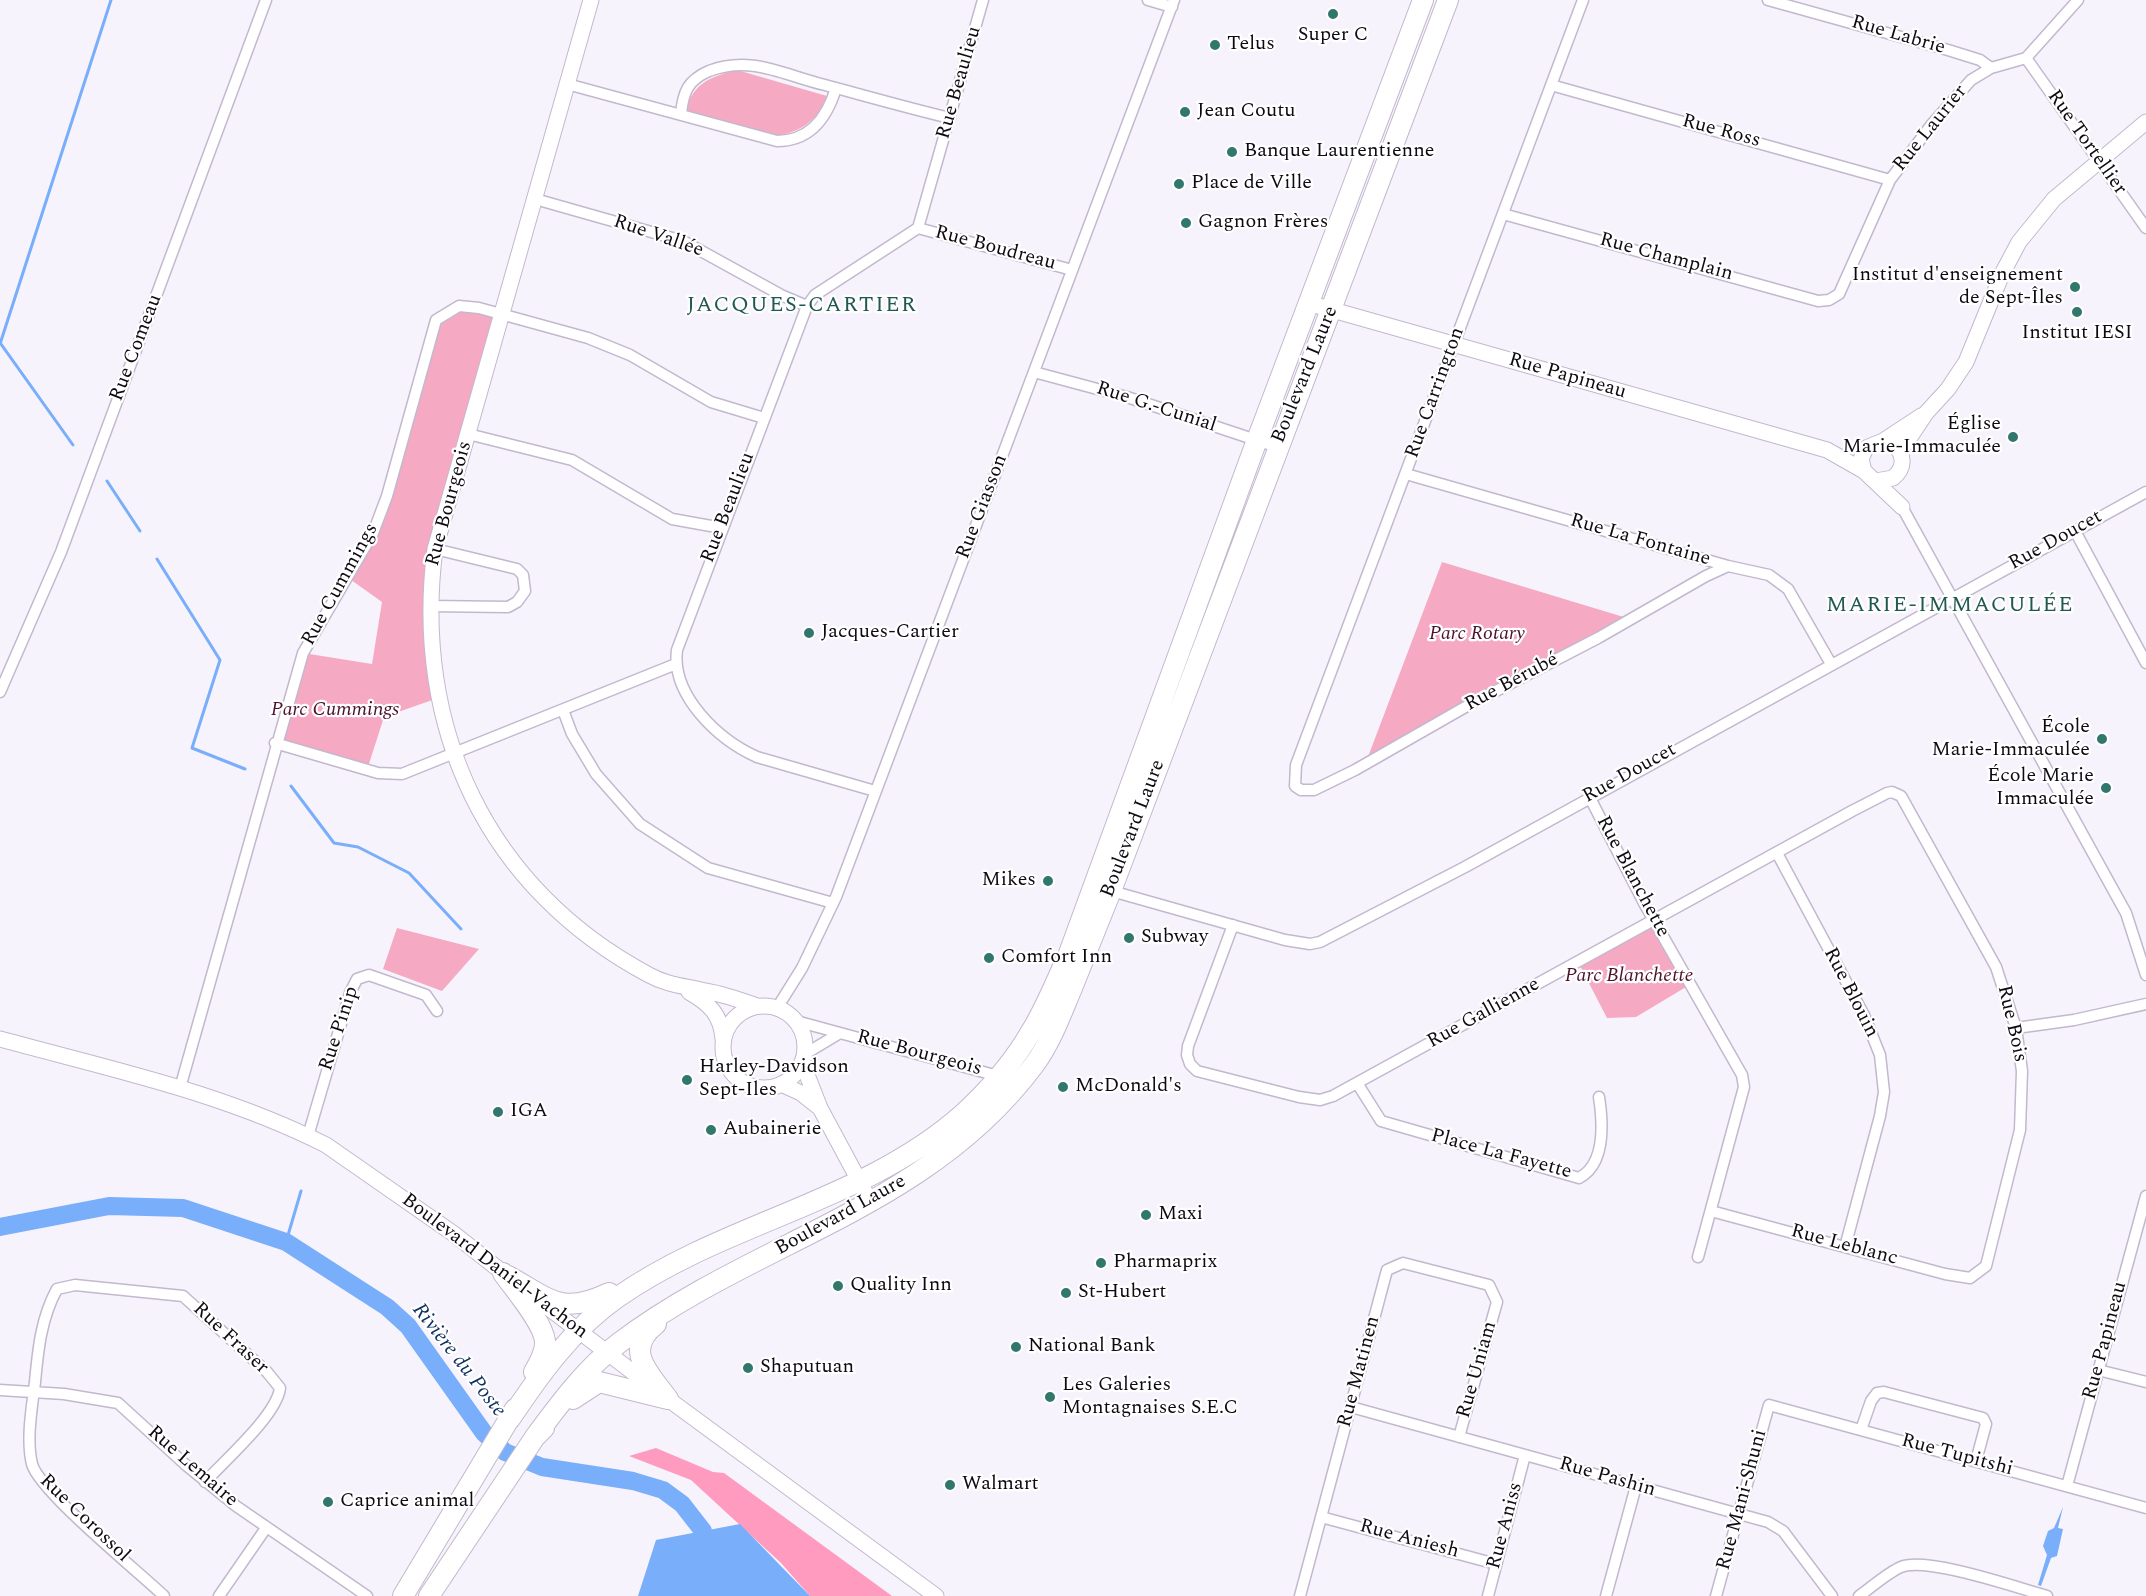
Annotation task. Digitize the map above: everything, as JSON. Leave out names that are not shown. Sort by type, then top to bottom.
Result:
[{"type":"highway","name":"Boulevard Laure","points":[[535,1437],[564,1399],[607,1353],[645,1324],[690,1297],[871,1203],[950,1150],[1006,1098],[1035,1064],[1054,1030],[1257,440],[1423,0]]},
{"type":"highway","name":"Boulevard Laure","points":[[510,1419],[535,1381],[579,1330],[616,1297],[678,1261],[859,1181],[908,1154],[963,1114],[998,1076],[1032,1030],[1102,889],[1332,310],[1448,0]]},
{"type":"highway","points":[[503,1273],[554,1301],[570,1306],[588,1304],[645,1279]]},
{"type":"highway","points":[[403,1596],[510,1419],[542,1357],[545,1339],[540,1326],[503,1273]]},
{"type":"highway","points":[[668,1399],[643,1364],[640,1357],[640,1342],[650,1328],[690,1297]]},
{"type":"highway","points":[[429,1596],[535,1437],[578,1395],[599,1382],[668,1399]]},
{"type":"street","name":"Rue Comeau","points":[[0,692],[61,552],[266,0]]},
{"type":"street","name":"Rue Bourgeois","points":[[591,0],[435,549],[429,606],[433,672],[452,754],[470,795],[496,840],[516,867],[545,898],[586,934],[623,960],[649,975],[684,989],[713,1010],[721,1021],[723,1039]]},
{"type":"street","points":[[1148,0],[1173,4]]},
{"type":"street","name":"Rue Carrington","points":[[1295,786],[1296,765],[1583,0]]},
{"type":"street","name":"Rue Labrie","points":[[1768,0],[1948,50],[1980,60],[1991,68]]},
{"type":"street","points":[[2026,58],[2078,0]]},
{"type":"street","name":"Rue Beaulieu","points":[[676,664],[677,650],[807,306],[815,295],[918,228],[981,1]]},
{"type":"street","name":"Rue Giasson","points":[[777,1008],[802,968],[833,903],[1173,4]]},
{"type":"street","name":"Rue Laurier","points":[[1829,300],[1839,294],[1890,180],[1947,106],[1971,80],[1991,68],[2026,58]]},
{"type":"street","name":"Rue Tortellier","points":[[2026,58],[2146,228]]},
{"type":"street","points":[[681,114],[682,98],[689,82],[702,74],[733,63],[783,72],[950,118]]},
{"type":"street","points":[[567,84],[767,139],[786,141],[804,135],[819,124],[836,88]]},
{"type":"street","name":"Rue Ross","points":[[1551,85],[1890,180]]},
{"type":"street","points":[[1900,452],[1926,412],[1948,389],[1966,362],[2002,274],[2019,242],[2054,199],[2097,160],[2146,122]]},
{"type":"street","name":"Rue Vallée","points":[[535,199],[683,241],[781,296],[807,306]]},
{"type":"street","name":"Rue Champlain","points":[[1503,214],[1818,301],[1829,300]]},
{"type":"street","name":"Rue Boudreau","points":[[918,228],[1072,270]]},
{"type":"street","name":"Rue Papineau","points":[[1308,303],[1827,450]]},
{"type":"street","name":"Rue Cummings","points":[[180,1088],[275,743],[303,653],[369,540],[379,518],[436,320],[459,306],[479,308],[604,344],[630,355],[711,402],[764,418]]},
{"type":"street","name":"Rue G.-Cunial","points":[[1034,372],[1128,397],[1278,447]]},
{"type":"street","points":[[1827,450],[1866,448],[1883,441],[1926,412]]},
{"type":"street","points":[[468,434],[572,460],[672,519],[722,528]]},
{"type":"street","points":[[1883,441],[1896,446],[1900,452],[1902,463],[1898,474],[1902,507]]},
{"type":"street","points":[[1864,471],[1861,459],[1866,448]]},
{"type":"street","points":[[1827,450],[1864,471],[1902,507],[2126,914],[2146,975]]},
{"type":"street","name":"Rue La Fontaine","points":[[1406,474],[1728,566],[1769,575],[1788,589],[1831,664]]},
{"type":"street","points":[[1876,481],[1888,481],[1898,474]]},
{"type":"street","name":"Rue Doucet","points":[[1102,889],[1285,940],[1310,944],[1320,942],[1466,867],[1589,796],[2146,492]]},
{"type":"street","points":[[2075,531],[2146,663]]},
{"type":"street","points":[[429,606],[508,607],[517,602],[525,591],[523,576],[517,569],[435,549]]},
{"type":"street","name":"Rue Bérubé","points":[[1295,786],[1300,790],[1314,790],[1355,770],[1467,706],[1598,638],[1706,576],[1728,566]]},
{"type":"street","points":[[275,743],[391,774],[409,771],[676,664],[676,672],[692,702],[707,721],[740,749],[757,757],[875,791]]},
{"type":"street","points":[[562,710],[572,734],[596,774],[640,824],[708,868],[833,903]]},
{"type":"street","name":"Rue Gallienne","points":[[1233,925],[1188,1046],[1187,1054],[1190,1064],[1197,1071],[1320,1101],[1357,1083],[1887,793],[1897,794]]},
{"type":"street","name":"Rue Bois","points":[[1897,794],[1908,806],[1996,967],[2016,1028],[2022,1071],[2020,1130],[1986,1266],[1976,1274]]},
{"type":"street","name":"Rue Blanchette","points":[[1589,796],[1655,921],[1742,1075],[1744,1087],[1698,1257]]},
{"type":"street","name":"Rue Blouin","points":[[1777,853],[1864,1015],[1880,1055],[1884,1092],[1845,1247]]},
{"type":"street","name":"Rue Pinip","points":[[308,1136],[350,993],[357,979],[369,975],[426,995],[437,1011]]},
{"type":"street","name":"Rue Bourgeois","points":[[684,989],[704,990],[757,1006]]},
{"type":"street","points":[[2016,1028],[2074,1020],[2146,1004]]},
{"type":"street","points":[[803,1058],[797,1071],[781,1084],[762,1088],[744,1083],[727,1064],[723,1052],[723,1039],[735,1017],[757,1006],[777,1008],[796,1021],[802,1030],[803,1058],[820,1108],[871,1203]]},
{"type":"street","name":"Rue Bourgeois","points":[[796,1021],[998,1076]]},
{"type":"street","name":"Rue Bourgeois","points":[[803,1058],[840,1033]]},
{"type":"street","name":"Boulevard Daniel-Vachon","points":[[0,1039],[180,1088],[250,1111],[308,1136],[365,1171],[454,1234],[668,1399],[936,1596]]},
{"type":"street","name":"Place La Fayette","points":[[1357,1083],[1381,1121],[1445,1142],[1579,1178],[1587,1173],[1597,1155],[1602,1119],[1599,1097]]},
{"type":"street","points":[[781,1084],[801,1093],[820,1108]]},
{"type":"street","name":"Rue Papineau","points":[[2067,1486],[2146,1196]]},
{"type":"street","name":"Rue Leblanc","points":[[1712,1211],[1945,1274],[1970,1278],[1976,1274]]},
{"type":"street","name":"Rue Matinen","points":[[1300,1596],[1387,1270],[1403,1263],[1489,1285],[1497,1302]]},
{"type":"street","name":"Rue Fraser","points":[[34,1393],[38,1342],[57,1289],[75,1285],[183,1296],[267,1372],[280,1388],[276,1400],[260,1421],[205,1482]]},
{"type":"street","name":"Rue Uniam","points":[[1459,1437],[1497,1302]]},
{"type":"street","points":[[2098,1370],[2146,1382]]},
{"type":"street","name":"Rue Lemaire","points":[[0,1390],[64,1394],[118,1403],[205,1482],[267,1528],[367,1596]]},
{"type":"street","points":[[1861,1430],[1871,1401],[1877,1393],[1884,1392],[1983,1418],[1986,1424],[1976,1461]]},
{"type":"street","name":"Rue Corossol","points":[[34,1393],[30,1448],[37,1476],[56,1498],[164,1596]]},
{"type":"street","name":"Rue Tupitshi","points":[[1769,1405],[2146,1508]]},
{"type":"street","name":"Rue Mani-Shuni","points":[[1716,1596],[1769,1405]]},
{"type":"street","name":"Rue Pashin","points":[[1351,1407],[1768,1522],[1784,1531],[1832,1596]]},
{"type":"street","name":"Rue Aniss","points":[[1488,1596],[1525,1455]]},
{"type":"street","points":[[1606,1596],[1636,1486]]},
{"type":"street","name":"Rue Aniesh","points":[[1321,1516],[1496,1564]]},
{"type":"street","points":[[219,1596],[267,1528]]},
{"type":"street","points":[[1859,1596],[1901,1567],[1912,1564],[1958,1571],[2047,1596]]},
{"type":"green space","points":[[737,70],[827,96],[820,111],[803,127],[780,135],[749,130],[685,111],[693,94],[704,83],[718,75]]},
{"type":"green space","name":"Parc Cummings","points":[[451,309],[502,315],[435,550],[438,698],[384,717],[367,770],[275,743],[303,653],[372,664],[382,602],[347,577],[373,533],[433,332]]},
{"type":"green space","name":"Parc Rotary","points":[[1442,562],[1627,618],[1366,762]]},
{"type":"green space","name":"Parc Blanchette","points":[[1657,920],[1691,984],[1636,1017],[1607,1018],[1578,962]]},
{"type":"green space","points":[[397,928],[479,949],[442,991],[383,969]]},
{"type":"shaded area","points":[[656,1448],[713,1472],[724,1473],[892,1596],[810,1596],[781,1563],[691,1480],[629,1456]]},
{"type":"water","points":[[2063,1507],[2058,1528],[2063,1529],[2057,1556],[2051,1558],[2041,1586],[2038,1585],[2047,1555],[2043,1546],[2048,1531],[2054,1528]]},
{"type":"water","points":[[740,1524],[810,1596],[638,1596],[656,1540]]},
{"type":"waterway","points":[[0,344],[111,0]]},
{"type":"waterway","points":[[1,344],[73,445]]},
{"type":"waterway","points":[[107,481],[140,531]]},
{"type":"waterway","points":[[157,559],[220,660],[192,748],[245,769]]},
{"type":"waterway","points":[[291,786],[334,843],[358,847],[409,873],[461,929]]},
{"type":"waterway","points":[[286,1242],[301,1191]]},
{"type":"waterway","name":"Rivière du Poste","points":[[0,1227],[109,1206],[183,1208],[286,1242],[387,1307],[408,1326],[484,1433],[505,1452],[542,1467],[633,1481],[663,1490],[682,1504],[703,1531]]},
{"type":"place","name":"Super C","points":[[1333,14]]},
{"type":"place","name":"Telus","points":[[1215,45]]},
{"type":"place","name":"Jean Coutu","points":[[1185,112]]},
{"type":"place","name":"Banque Laurentienne","points":[[1232,152]]},
{"type":"place","name":"Place de Ville","points":[[1179,184]]},
{"type":"place","name":"Gagnon Frères","points":[[1186,223]]},
{"type":"place","name":"Institut d'enseignement de Sept-Îles","points":[[2075,287]]},
{"type":"place","name":"Institut IESI","points":[[2077,312]]},
{"type":"place","name":"Église Marie-Immaculée","points":[[2013,437]]},
{"type":"place","name":"Jacques-Cartier","points":[[809,633]]},
{"type":"place","name":"École Marie-Immaculée","points":[[2102,739]]},
{"type":"place","name":"École Marie Immaculée","points":[[2106,788]]},
{"type":"place","name":"Mikes","points":[[1048,881]]},
{"type":"place","name":"Subway","points":[[1129,938]]},
{"type":"place","name":"Comfort Inn","points":[[989,958]]},
{"type":"place","name":"Harley-Davidson Sept-Iles","points":[[687,1080]]},
{"type":"place","name":"McDonald's","points":[[1063,1087]]},
{"type":"place","name":"IGA","points":[[498,1112]]},
{"type":"place","name":"Aubainerie","points":[[711,1130]]},
{"type":"place","name":"Maxi","points":[[1146,1215]]},
{"type":"place","name":"Pharmaprix","points":[[1101,1263]]},
{"type":"place","name":"Quality Inn","points":[[838,1286]]},
{"type":"place","name":"St-Hubert","points":[[1066,1293]]},
{"type":"place","name":"National Bank","points":[[1016,1347]]},
{"type":"place","name":"Shaputuan","points":[[748,1368]]},
{"type":"place","name":"Les Galeries Montagnaises S.E.C","points":[[1050,1397]]},
{"type":"place","name":"Walmart","points":[[950,1485]]},
{"type":"place","name":"Caprice animal","points":[[328,1502]]},
{"type":"district","name":"JACQUES-CARTIER","points":[[802,307]]},
{"type":"district","name":"MARIE-IMMACULÉE","points":[[1950,607]]}]
